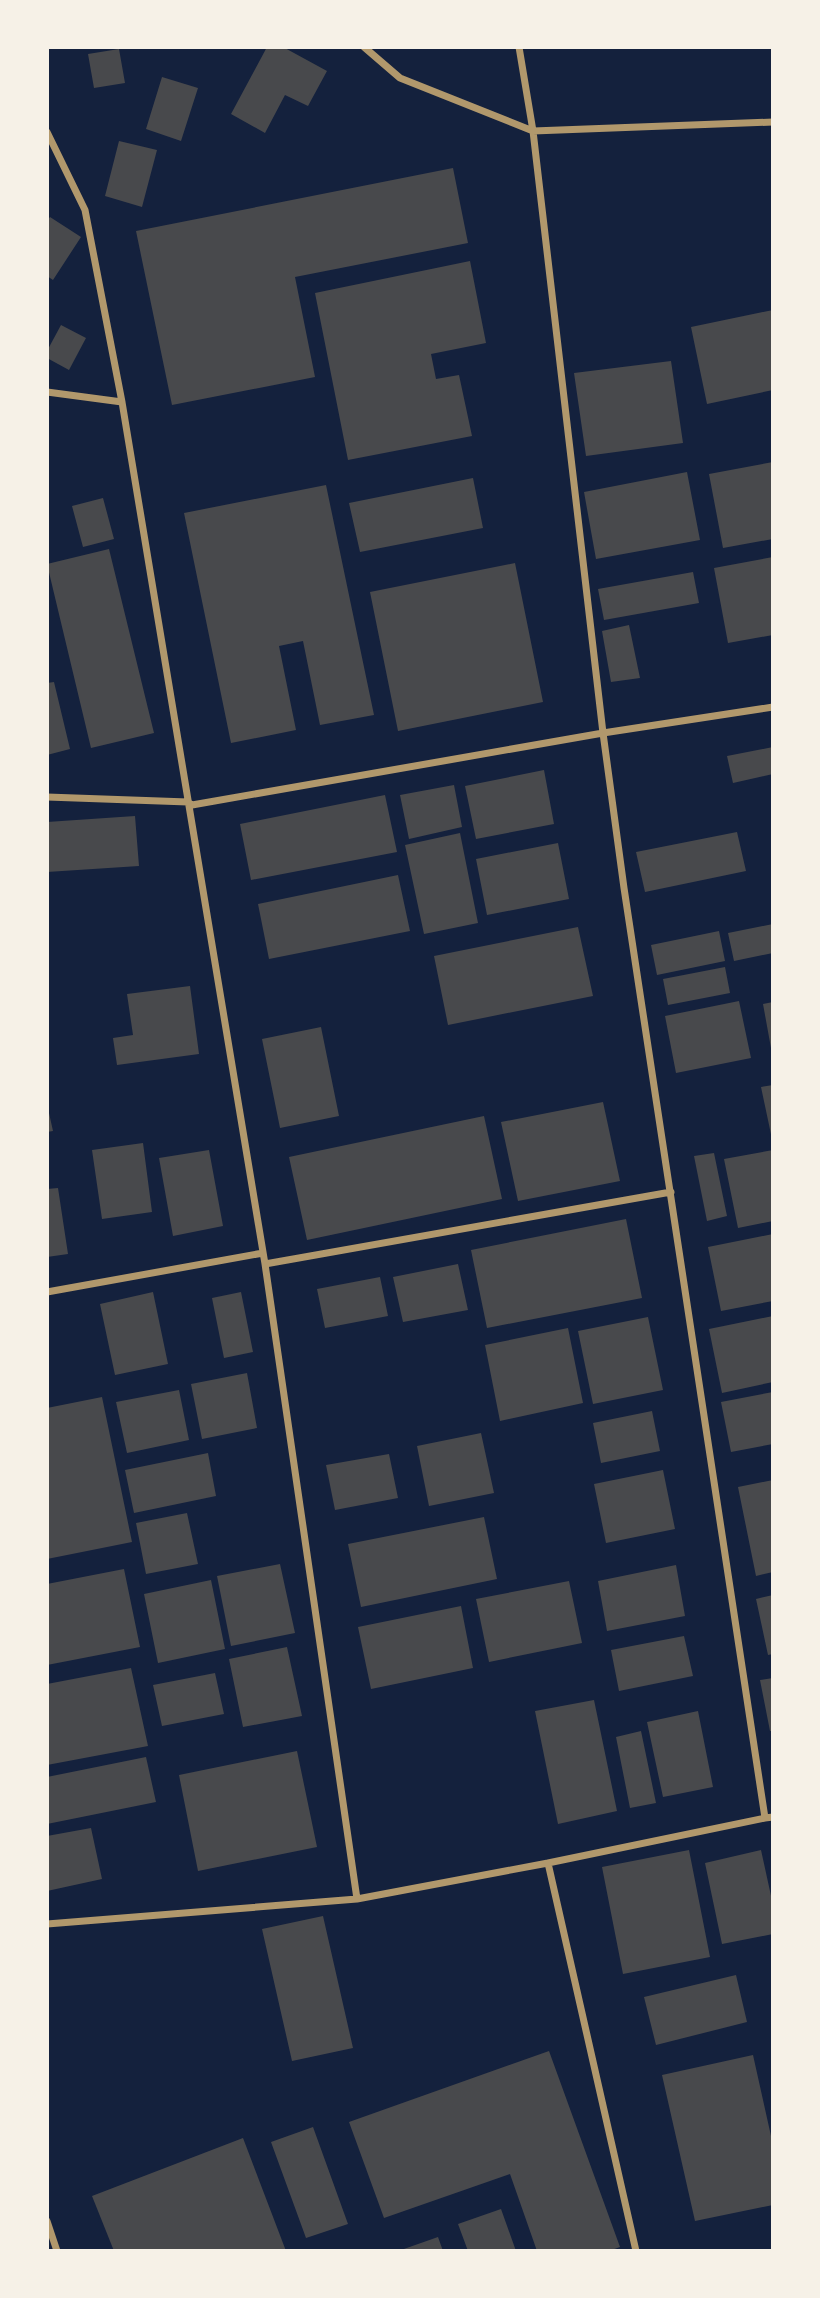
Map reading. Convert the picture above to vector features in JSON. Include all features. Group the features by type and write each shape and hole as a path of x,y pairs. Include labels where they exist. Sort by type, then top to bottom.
{"street":[{"path":"364,47 400,78 533,131 773,122"},
{"path":"47,1924 357,1899 769,1817 670,1192 603,733 533,131 519,47"},
{"path":"47,132 85,210 122,402 265,1264 357,1899"},
{"path":"47,392 122,402"},
{"path":"47,797 188,802 192,805 603,733 773,707"},
{"path":"265,1264 670,1192"},
{"path":"47,1292 263,1253"},
{"path":"548,1863 636,2251"},
{"path":"47,2221 57,2251"}],"building":[{"path":"267,47 283,47 327,71 308,106 285,95 265,133 231,114"},
{"path":"119,49 125,83 94,88 88,54"},
{"path":"162,77 198,88 181,141 146,129"},
{"path":"119,141 157,150 142,207 105,196"},
{"path":"453,168 468,243 295,277 315,377 172,405 136,231"},
{"path":"50,217 81,237 53,280 47,276 47,221"},
{"path":"470,261 486,343 431,354 436,379 459,375 472,436 348,460 315,293"},
{"path":"773,310 773,390 707,404 691,327"},
{"path":"61,325 86,338 69,370 47,358 47,351"},
{"path":"671,361 683,443 586,456 574,373"},
{"path":"773,462 773,539 723,548 709,474"},
{"path":"687,472 700,540 596,559 584,492"},
{"path":"473,478 483,528 360,552 349,503"},
{"path":"326,485 374,715 320,725 303,641 279,646 296,730 231,743 184,513"},
{"path":"103,498 114,539 83,547 72,506"},
{"path":"109,549 154,733 91,748 47,564"},
{"path":"773,557 773,635 728,643 714,568"},
{"path":"515,563 543,702 398,731 370,592"},
{"path":"693,572 699,603 604,620 598,589"},
{"path":"629,625 640,678 611,682 602,631"},
{"path":"54,682 70,749 47,755 47,683"},
{"path":"773,747 773,774 733,783 727,756"},
{"path":"544,770 554,824 476,839 465,786"},
{"path":"454,785 462,827 409,839 400,795"},
{"path":"385,795 397,852 251,880 240,824"},
{"path":"135,816 139,866 47,872 47,822"},
{"path":"737,832 746,871 645,892 636,852"},
{"path":"460,833 478,923 424,934 405,845"},
{"path":"558,843 569,899 487,915 476,859"},
{"path":"398,875 410,931 269,959 258,904"},
{"path":"773,924 773,953 734,961 728,933"},
{"path":"578,927 593,996 448,1025 434,956"},
{"path":"719,931 725,961 657,975 651,945"},
{"path":"725,967 730,993 668,1005 663,979"},
{"path":"190,986 199,1054 117,1065 113,1038 133,1035 127,994"},
{"path":"739,1001 751,1058 676,1073 665,1016"},
{"path":"773,1002 773,1048 771,1048 763,1004"},
{"path":"321,1027 339,1116 280,1128 262,1039"},
{"path":"773,1085 773,1139 772,1139 761,1087"},
{"path":"603,1102 620,1181 518,1201 501,1122"},
{"path":"47,1104 53,1131 47,1132"},
{"path":"484,1116 502,1199 307,1240 289,1157"},
{"path":"143,1143 152,1212 102,1219 92,1150"},
{"path":"209,1150 223,1226 173,1236 159,1158"},
{"path":"773,1150 773,1221 738,1228 724,1159"},
{"path":"714,1153 727,1216 707,1221 694,1156"},
{"path":"58,1188 68,1254 47,1257 47,1189"},
{"path":"626,1219 642,1298 487,1328 471,1250"},
{"path":"773,1234 773,1301 721,1311 708,1247"},
{"path":"458,1264 468,1310 403,1322 393,1277"},
{"path":"380,1277 388,1316 325,1328 317,1289"},
{"path":"153,1292 168,1364 115,1375 100,1304"},
{"path":"241,1292 253,1352 224,1358 212,1298"},
{"path":"773,1316 773,1382 722,1393 709,1329"},
{"path":"648,1317 663,1390 593,1404 578,1331"},
{"path":"568,1328 583,1403 500,1421 485,1345"},
{"path":"247,1373 257,1428 202,1439 191,1384"},
{"path":"179,1390 189,1440 127,1453 116,1402"},
{"path":"773,1392 773,1444 731,1452 721,1402"},
{"path":"102,1397 132,1542 47,1559 47,1408"},
{"path":"652,1411 660,1451 601,1463 593,1423"},
{"path":"481,1433 494,1493 429,1506 417,1446"},
{"path":"208,1453 216,1496 134,1513 125,1470"},
{"path":"389,1454 398,1498 335,1510 326,1465"},
{"path":"663,1470 675,1529 606,1543 594,1484"},
{"path":"773,1480 773,1572 756,1576 738,1487"},
{"path":"187,1513 198,1564 146,1574 136,1523"},
{"path":"484,1517 497,1579 361,1607 348,1544"},
{"path":"280,1564 295,1633 231,1646 217,1576"},
{"path":"676,1565 685,1616 607,1631 598,1581"},
{"path":"124,1569 140,1647 47,1665 47,1584"},
{"path":"211,1580 225,1649 158,1663 144,1594"},
{"path":"569,1581 582,1643 489,1662 476,1599"},
{"path":"773,1595 773,1654 768,1655 756,1599"},
{"path":"461,1606 473,1668 371,1689 358,1627"},
{"path":"684,1636 693,1676 619,1691 611,1650"},
{"path":"287,1647 302,1716 243,1727 229,1659"},
{"path":"131,1668 148,1746 47,1765 47,1684"},
{"path":"215,1673 224,1714 162,1726 153,1685"},
{"path":"773,1678 773,1731 770,1731 760,1680"},
{"path":"594,1700 617,1811 558,1824 535,1711"},
{"path":"698,1711 713,1787 663,1797 647,1722"},
{"path":"641,1731 656,1803 630,1808 616,1737"},
{"path":"297,1751 317,1847 198,1871 179,1775"},
{"path":"146,1757 156,1802 47,1824 47,1777"},
{"path":"91,1828 102,1879 47,1891 47,1836"},
{"path":"689,1850 710,1957 623,1974 602,1867"},
{"path":"761,1850 773,1905 773,1934 722,1944 705,1863"},
{"path":"323,1916 353,2048 292,2061 262,1929"},
{"path":"736,1975 747,2022 656,2045 644,1997"},
{"path":"549,2051 620,2247 609,2251 537,2251 510,2174 384,2218 349,2122"},
{"path":"753,2055 773,2145 773,2205 695,2221 662,2075"},
{"path":"313,2127 348,2224 306,2238 271,2142"},
{"path":"243,2138 286,2251 114,2251 92,2196"},
{"path":"501,2209 516,2251 468,2251 458,2224"},
{"path":"438,2237 443,2251 401,2251 401,2250"}]}
